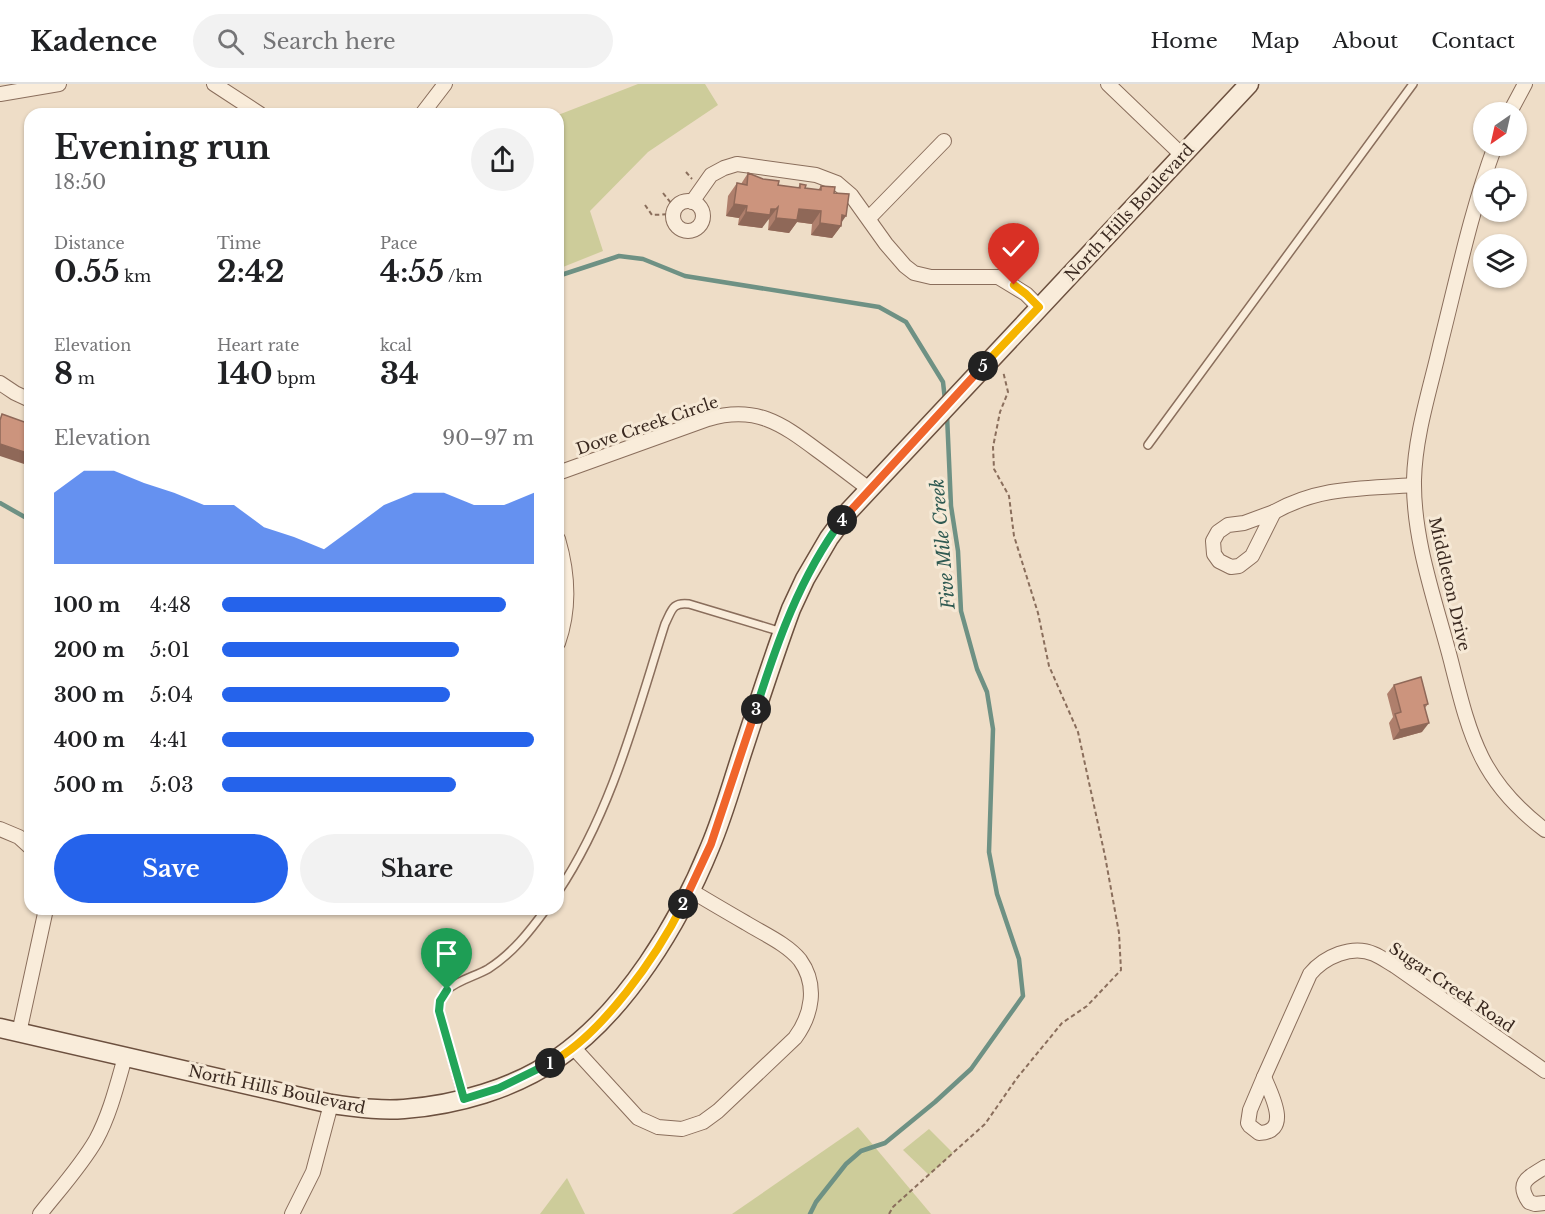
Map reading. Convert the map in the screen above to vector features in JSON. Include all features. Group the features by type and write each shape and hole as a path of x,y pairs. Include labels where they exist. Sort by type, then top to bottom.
{"street":[{"path":"0,94 59,84"},
{"path":"214,84 251,108"},
{"path":"427,108 445,84"},
{"path":"1108,84 1182,155"},
{"name":"North Hills Boulevard","path":"0,1028 331,1104 367,1109 402,1109 464,1099 519,1080 556,1060 592,1030 635,980 676,918 705,860 722,816 782,632 805,579 829,538 869,489 928,425 1249,84"},
{"path":"1515,102 1525,84"},
{"path":"869,218 944,141"},
{"name":"Middleton Drive","path":"1492,156 1470,223 1425,407 1416,459 1415,507 1423,555 1474,744 1489,773 1503,792 1518,808 1545,830"},
{"path":"692,202 711,175 737,164 816,175 837,183 852,195 897,258 914,273 931,277 998,277 1026,294 1039,307"},
{"path":"682,202 692,202 700,207 703,217 700,226 691,231 681,230 674,223 674,211 682,202"},
{"path":"0,383 24,397"},
{"name":"Dove Creek Circle","path":"564,471 708,419 725,414 744,413 788,428 869,489"},
{"path":"1274,512 1252,556 1246,562 1231,567 1219,561 1214,554 1213,541 1224,527 1244,523 1309,496 1328,491 1414,484"},
{"path":"564,568 566,606 564,615"},
{"path":"0,829 24,842"},
{"path":"573,1047 638,1118 658,1127 682,1129 703,1122 718,1111 795,1038 804,1026 812,996 809,978 800,961 775,940 690,890"},
{"path":"19,1033 45,915"},
{"name":"Sugar Creek Road","path":"1264,1077 1310,974 1318,964 1336,954 1361,950 1373,953 1395,966 1545,1071"},
{"path":"40,1214 96,1139 110,1107 125,1057"},
{"path":"292,1214 314,1172 331,1104"},
{"path":"1545,1167 1528,1177 1524,1181 1523,1188 1529,1202 1545,1203"}],"lane":[{"path":"1148,445 1413,84"},
{"path":"564,883 596,827 611,789 665,624 675,605 689,603 782,632"},
{"path":"464,1099 439,1011 441,997 451,987 483,972 511,951 528,934 542,915"}],"path":[{"path":"645,205 652,215 674,211 663,193"},
{"path":"889,1214 985,1124 1017,1078 1062,1023 1087,1006 1120,970 1119,933 1078,732 1049,666 1038,613 1014,536 1009,496 993,469 993,447 1000,412 1008,392 1005,374 992,357"}],"shaded area":[{"path":"638,84 705,84 718,105 648,152 590,211 603,251 564,267 564,113"},
{"path":"858,1127 931,1214 732,1214"},
{"path":"929,1129 953,1153 929,1175 903,1150"},
{"path":"567,1178 585,1214 540,1214"}],"building":[{"path":"748,173 763,179 779,181 778,185 800,188 800,184 806,185 805,188 821,190 821,186 835,187 834,193 849,194 846,216 842,215 841,226 820,223 821,211 799,209 797,220 776,218 778,207 771,209 770,215 746,212 747,206 734,204 737,183 747,185"},
{"path":"2,414 24,422 24,452 0,444"},
{"path":"1421,677 1428,704 1424,705 1429,723 1400,730 1395,714 1401,712 1394,685"}],"waterway":[{"name":"Five Mile Creek","path":"564,274 619,256 643,259 685,276 879,307 906,322 943,382 945,400"},
{"name":"Five Mile Creek","path":"810,1214 816,1202 846,1164 861,1151 885,1143 971,1069 1023,996 1019,959 997,894 989,852 993,729 987,692 977,669 961,611 958,551 951,506 947,415"},
{"name":"Five Mile Creek","path":"0,503 24,517"}],"route":[{"path":"447,990 441,997 439,1011 464,1099 519,1080 556,1060 592,1030 635,980 676,918 705,860 722,816 790,609 805,579 829,538 849,511 1039,307 1014,285"}]}
